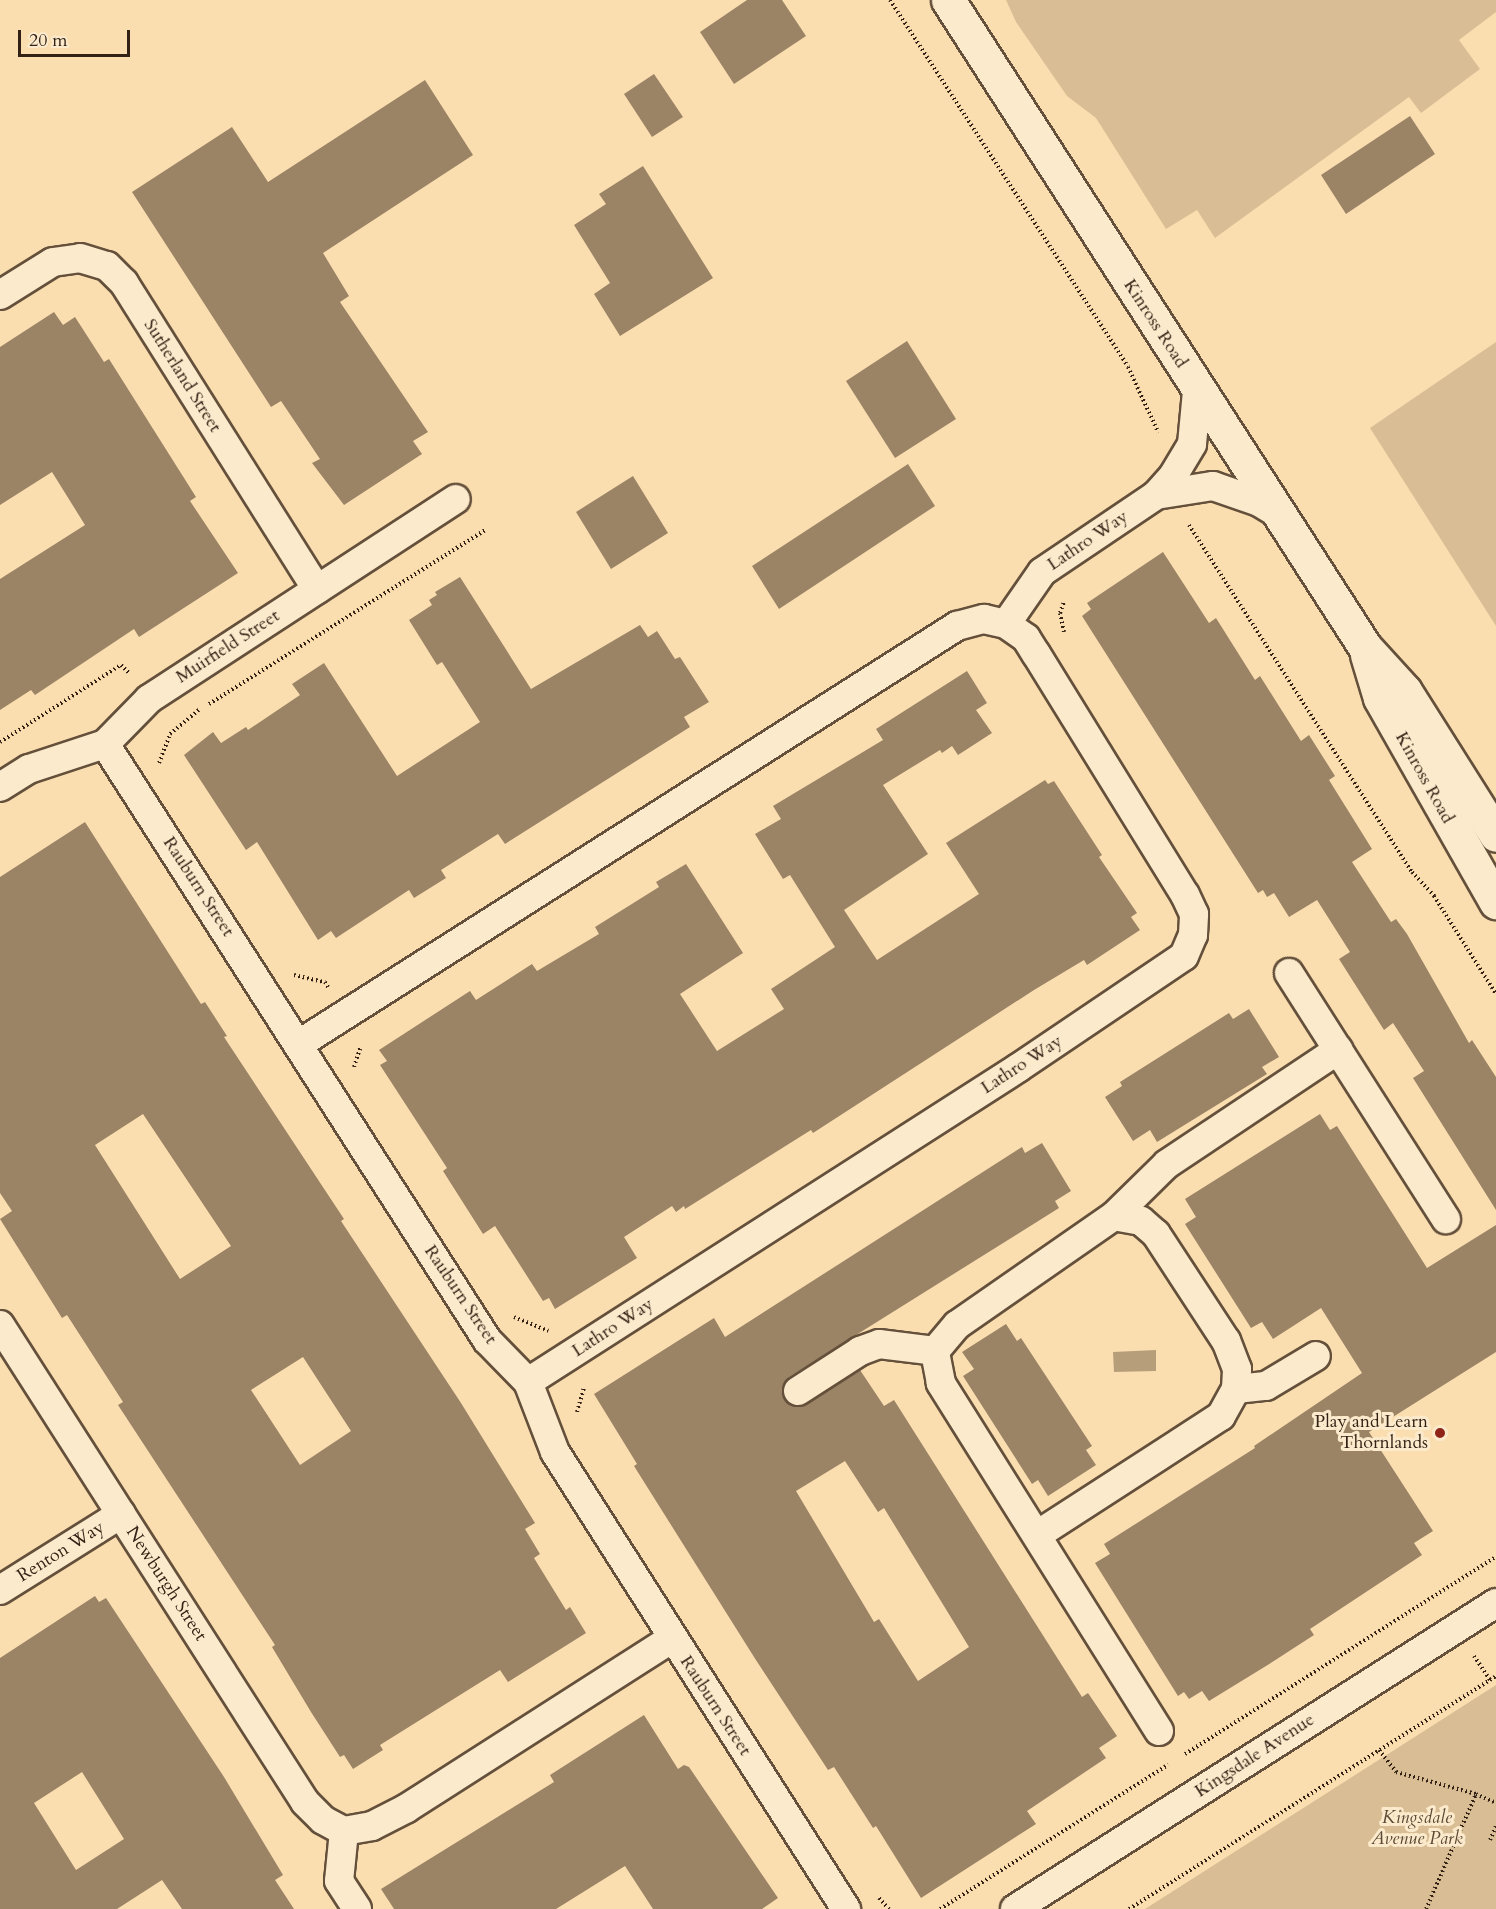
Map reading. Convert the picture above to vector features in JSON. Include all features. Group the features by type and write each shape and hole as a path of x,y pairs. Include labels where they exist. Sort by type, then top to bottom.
{"street":[{"name":"Kinross Road","path":"948,0 1197,391 1282,516 1365,647 1405,691 1496,835"},
{"name":"Sutherland Street","path":"0,295 53,262 80,258 107,266 124,283 317,589"},
{"name":"Lathro Way","path":"528,1382 1018,1068 1184,956 1193,935 1194,914 1185,895 1026,638 1006,624 1042,572 1156,495 1192,444 1197,391"},
{"name":"Lathro Way","path":"1156,495 1213,486 1259,502 1282,516"},
{"name":"Muirfield Street","path":"0,787 29,769 105,744 149,699 456,499"},
{"path":"300,1044 957,626 984,619 1006,624"},
{"name":"Kinross Road","path":"1365,647 1380,698 1496,902"},
{"name":"Rauburn Street","path":"105,744 300,1044 486,1340 528,1382 555,1452 671,1639 846,1909"},
{"path":"1289,974 1446,1219"},
{"path":"1159,1731 941,1383 935,1351 957,1324 1114,1216 1167,1164 1338,1050"},
{"path":"1037,1535 1221,1416 1236,1389 1237,1369 1226,1341 1156,1234 1141,1221 1114,1216"},
{"name":"Newburgh Street","path":"0,1325 305,1802 322,1820 344,1832"},
{"path":"798,1391 860,1351 879,1344 935,1351"},
{"path":"1236,1389 1266,1386 1316,1356"},
{"name":"Renton Way","path":"0,1590 121,1514"},
{"name":"Kingsdale Avenue","path":"1015,1909 1496,1603"},
{"path":"357,1909 339,1881 344,1832 372,1826 407,1808 671,1639"}],"path":[{"path":"890,0 1128,367 1151,413 1161,442"},
{"path":"160,770 163,744 191,716 484,530"},
{"path":"0,742 120,665 132,677"},
{"path":"290,974 325,982 333,994"},
{"path":"940,1909 1496,1557"},
{"path":"1469,1648 1490,1680"},
{"path":"1130,1909 1496,1676"},
{"path":"1379,1750 1396,1772 1476,1794 1496,1803"},
{"path":"1426,1909 1476,1794"},
{"path":"1490,1840 1496,1826"}],"green space":[{"path":"1006,0 1496,0 1496,12 1459,40 1480,69 1421,113 1409,97 1215,238 1197,210 1166,229 1096,118 1067,96 1016,22"},
{"path":"1496,342 1496,626 1370,428"},
{"name":"Kingsdale Avenue Park","path":"1496,1685 1496,1909 1145,1909 1388,1754"}],"shaded area":[{"path":"1156,1350 1156,1371 1114,1372 1113,1352"}],"building":[{"path":"747,0 782,0 806,36 734,84 700,32"},
{"path":"654,74 683,117 652,137 624,94"},
{"path":"425,80 473,155 323,253 349,296 340,302 428,432 413,441 422,454 344,505 312,463 320,459 281,401 271,407 132,192 232,127 268,182"},
{"path":"1410,116 1435,154 1346,214 1321,175"},
{"path":"643,166 713,278 620,336 594,294 610,283 574,225 606,204 599,194"},
{"path":"54,312 63,325 75,317 104,362 109,359 196,497 190,501 238,573 139,637 134,629 35,695 31,690 0,710 0,579 85,525 52,472 0,505 0,347"},
{"path":"907,341 956,419 895,458 846,381"},
{"path":"908,464 935,506 779,609 752,566"},
{"path":"633,476 668,533 611,569 576,512"},
{"path":"1163,552 1209,623 1216,618 1255,680 1260,676 1301,741 1309,735 1335,776 1329,780 1372,849 1352,862 1391,922 1396,919 1407,934 1469,1043 1472,1040 1496,1077 1496,1210 1413,1078 1424,1071 1393,1023 1384,1030 1339,959 1350,952 1317,900 1289,917 1274,893 1267,897 1263,890 1258,893 1082,616 1091,609 1087,603"},
{"path":"460,577 531,689 640,625 648,637 657,631 675,659 680,657 709,702 684,717 690,727 505,844 498,834 441,870 446,878 414,898 409,890 336,938 331,931 318,940 257,842 246,850 184,755 213,732 221,743 246,727 248,730 300,695 292,684 324,663 397,776 480,722 442,662 437,665 409,620 432,605 429,600 437,595 435,592"},
{"path":"967,671 987,703 976,710 992,733 958,755 952,746 942,753 940,750 883,785 928,854 844,910 877,960 979,894 946,843 1045,780 1048,784 1054,781 1102,855 1099,857 1137,913 1131,917 1140,930 1087,965 1084,960 1034,990 813,1133 811,1130 685,1209 684,1206 676,1212 672,1206 624,1237 637,1258 555,1309 549,1298 543,1301 495,1226 483,1234 443,1171 447,1168 380,1065 387,1061 379,1050 470,991 476,1000 532,964 537,971 599,934 595,927 659,887 656,882 686,864 743,953 680,994 717,1051 784,1009 771,989 835,947 790,875 783,879 755,834 781,819 773,806 883,740 876,729"},
{"path":"85,822 201,1004 205,1002 227,1036 224,1037 344,1219 341,1221 461,1403 535,1523 525,1529 540,1554 534,1558 566,1610 570,1607 586,1633 508,1682 500,1670 380,1745 383,1750 353,1769 344,1755 340,1757 272,1647 275,1645 118,1405 123,1402 67,1315 62,1318 0,1219 12,1211 0,1193 0,877","holes":["143,1114 231,1246 180,1279 95,1145","303,1357 351,1431 300,1465 251,1390"]},
{"path":"1249,1009 1279,1057 1262,1067 1267,1074 1157,1142 1150,1130 1133,1141 1105,1097 1122,1086 1120,1082 1229,1013 1233,1019"},
{"path":"1320,1114 1330,1130 1337,1126 1427,1268 1496,1225 1496,1352 1369,1432 1433,1531 1414,1543 1422,1555 1310,1629 1314,1635 1266,1666 1209,1701 1202,1691 1189,1699 1184,1692 1178,1696 1095,1563 1110,1554 1104,1544 1255,1448 1254,1446 1362,1373 1321,1308 1273,1339 1262,1322 1251,1328 1185,1224 1196,1217 1185,1199"},
{"path":"1042,1143 1071,1191 1055,1201 1059,1208 789,1377 782,1391 790,1405 799,1407 860,1370 884,1406 894,1400 1082,1697 1088,1693 1117,1736 1099,1748 1106,1758 1027,1811 1036,1824 921,1898 876,1826 873,1828 834,1767 828,1770 754,1657 634,1466 637,1464 594,1394 714,1318 725,1337 1022,1147 1025,1153","holes":["845,1461 878,1512 884,1508 969,1647 918,1681 879,1619 874,1622 796,1491"]},
{"path":"1006,1324 1017,1341 1021,1338 1092,1446 1086,1450 1096,1465 1048,1496 1038,1480 1032,1484 963,1376 974,1369 962,1352"},
{"path":"95,1596 99,1602 106,1598 224,1777 283,1875 275,1880 294,1909 182,1909 162,1880 117,1909 0,1909 0,1658","holes":["82,1772 124,1839 76,1870 34,1803"]},
{"path":"644,1715 678,1769 684,1765 689,1767 778,1898 762,1909 653,1909 625,1866 556,1909 394,1909 381,1889 554,1782 550,1775"}],"place":[{"name":"Play and Learn Thornlands","path":"1440,1433"}]}
